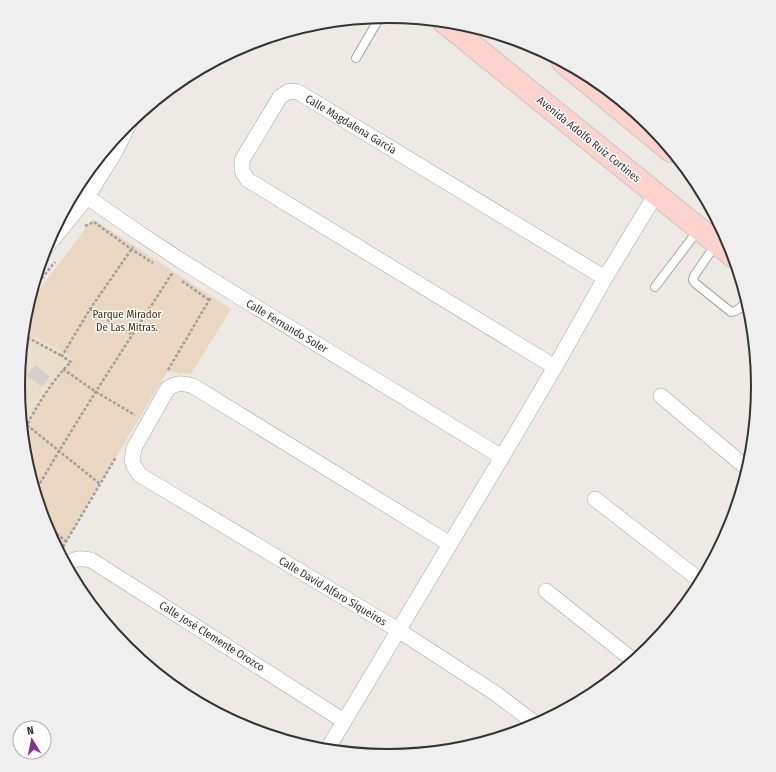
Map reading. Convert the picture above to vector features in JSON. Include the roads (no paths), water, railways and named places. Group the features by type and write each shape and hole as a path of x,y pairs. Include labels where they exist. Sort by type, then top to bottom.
{"main road":[{"name":"Avenida Adolfo Ruíz Cortines","path":"453,29 724,248"},
{"path":"589,83 647,131"}],"street":[{"name":"Calle Magdalena García","path":"555,368 248,180 242,171 242,160 280,97 289,91 298,92 605,278"},
{"path":"72,207 82,192 115,152 121,141"},
{"name":"Calle Fernando Soler","path":"82,192 180,260 502,457"},
{"path":"330,744 555,368 605,278 656,194"},
{"name":"Calle David Alfaro Siqueiros","path":"450,544 193,386 181,383 175,384 168,388 134,448 132,460 140,475 398,630 495,693 530,720"},
{"path":"661,396 742,464"},
{"path":"595,499 696,577"},
{"name":"Calle José Clemente Orozco","path":"72,561 91,560 344,721"},
{"path":"546,591 629,657"}],"lane":[{"path":"356,58 376,23"},
{"path":"655,287 699,229"},
{"path":"717,243 694,276 693,280 731,312 735,312 742,306"}],"park label":[{"name":"Parque Mirador De Las Mitras.","path":"127,320"}]}
